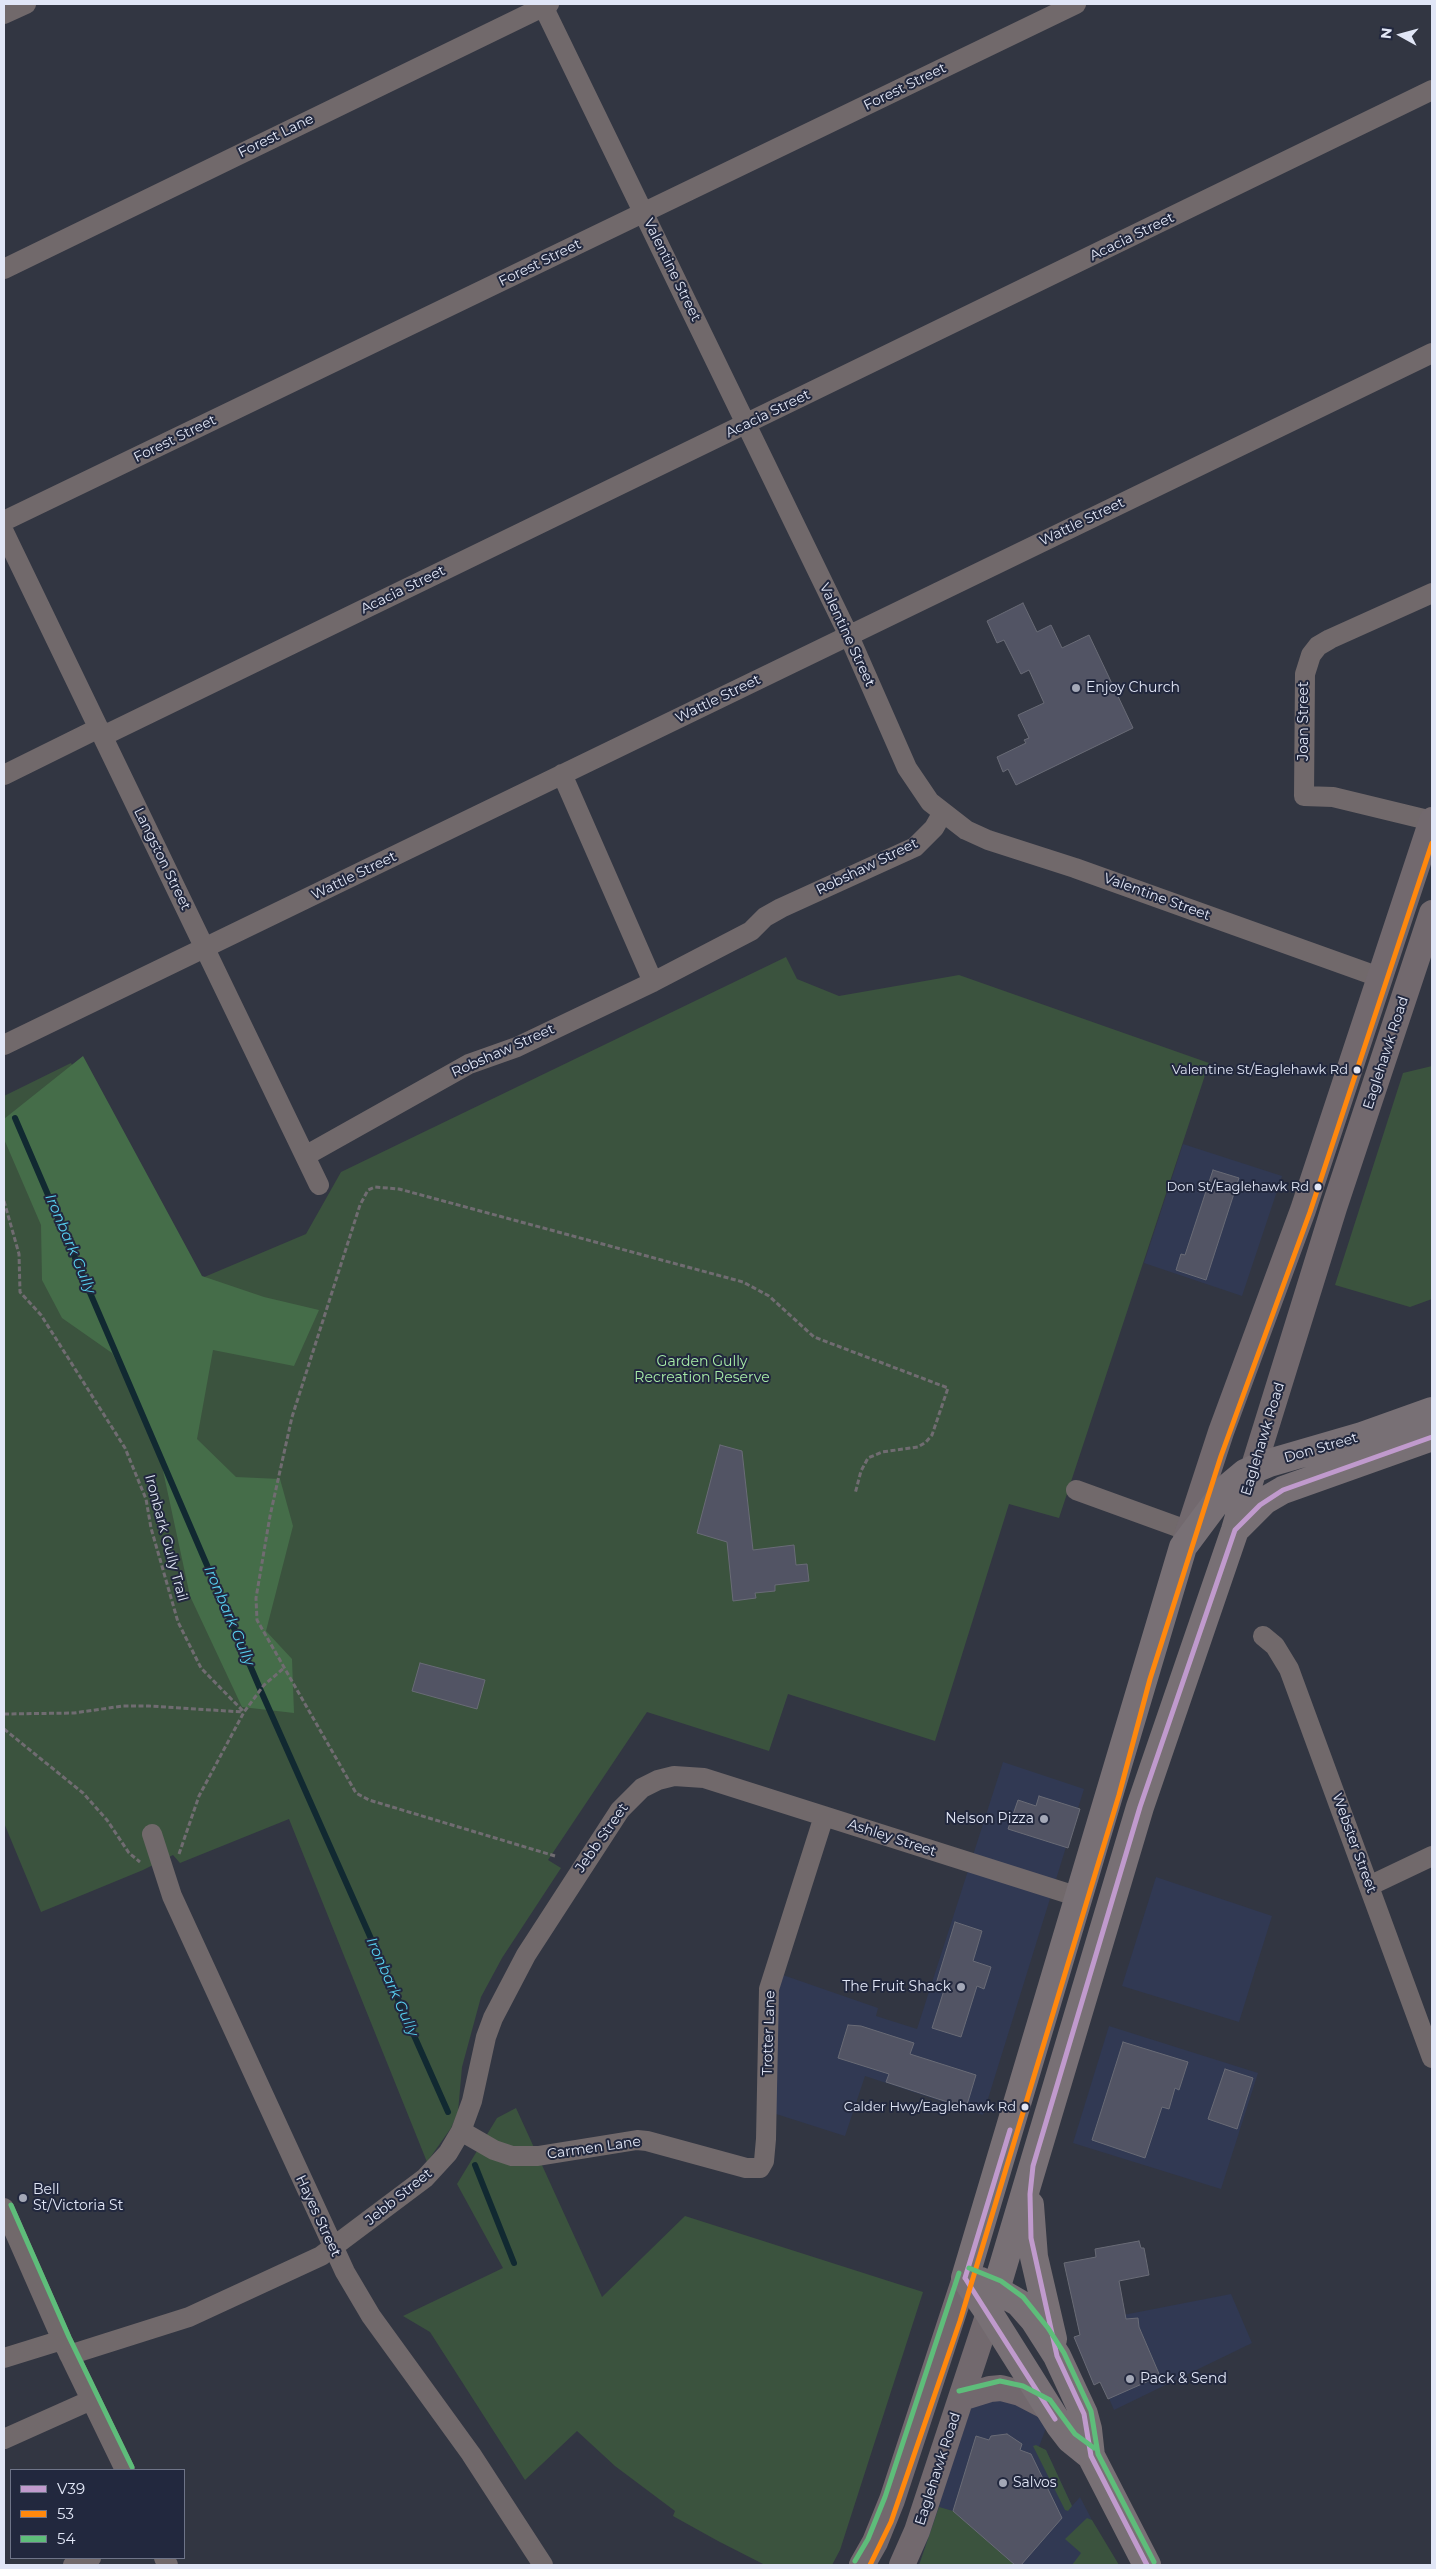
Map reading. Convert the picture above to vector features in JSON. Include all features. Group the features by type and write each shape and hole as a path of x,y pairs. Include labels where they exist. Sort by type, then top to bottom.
{"highway":[{"name":"Don Street","path":"1186,1539 1227,1488 1240,1476 1254,1469 1362,1436 1432,1411"},
{"name":"Don Street","path":"1235,1530 1251,1512 1283,1490 1432,1437"},
{"name":"Eaglehawk Road","path":"993,2300 1140,1807 1254,1469"},
{"path":"1092,2456 1070,2439 1045,2406 993,2300 966,2276 1117,1776 1143,1677 1186,1539"},
{"name":"Ashley Street","path":"1080,1897 1109,1906"},
{"path":"1033,2166 1030,2194 1031,2238 1057,2356"},
{"path":"993,2300 1019,2303 1034,2320 1057,2356 1084,2414 1092,2456 1147,2565"}],"main road":[{"path":"1186,1539 1237,1387 1303,1210 1432,821"},
{"name":"Eaglehawk Road","path":"1254,1469 1334,1208 1432,913"},
{"name":"Valentine Street","path":"1379,977 1408,987"},
{"path":"1237,1387 1254,1390 1281,1380"},
{"path":"862,2565 875,2542 892,2500 966,2276"},
{"name":"Eaglehawk Road","path":"902,2565 917,2531 993,2300"},
{"path":"961,2398 990,2389 1000,2388 1020,2393 1045,2406"}],"street":[{"path":"4,14 26,4"},
{"name":"Forest Street","path":"4,522 1076,4"},
{"name":"Valentine Street","path":"544,5 849,636 907,768 924,795 942,814 966,830 1000,845 1084,871 1379,977"},
{"name":"Forest Lane","path":"4,269 544,5"},
{"name":"Acacia Street","path":"4,776 101,732 746,424 1432,90"},
{"name":"Wattle Street","path":"4,1045 1432,353"},
{"name":"Langston Street","path":"4,532 319,1185"},
{"name":"Joan Street","path":"1432,593 1330,639 1318,646 1311,655 1305,674 1304,796 1333,797 1432,821"},
{"path":"562,774 653,982"},
{"name":"Robshaw Street","path":"305,1156 469,1064 517,1047 653,982 751,931 766,917 781,908 915,847 934,828 942,814"},
{"path":"1076,1490 1186,1539"},
{"name":"Webster Street","path":"1263,1636 1283,1656 1289,1669 1432,2058"},
{"name":"Ashley Street","path":"674,1776 704,1778 1080,1897"},
{"name":"Jebb Street","path":"4,2358 66,2347 189,2316 333,2248 425,2178 448,2153 461,2131 472,2102 490,2024 526,1955 577,1873 630,1798 658,1780 674,1776"},
{"name":"Trotter Lane","path":"760,2168 764,2161 766,2139 769,1989 824,1816"},
{"name":"Hayes Street","path":"152,1834 164,1874 333,2248 371,2316 471,2454 543,2565"},
{"path":"1369,1886 1432,1856"},
{"name":"Carmen Lane","path":"461,2131 486,2147 512,2156 538,2156 637,2140 746,2168 760,2168"},
{"path":"4,2208 90,2400 124,2469"},
{"path":"4,2438 90,2400"},
{"path":"73,2565 88,2559"}],"path":[{"path":"555,1856 369,1800 356,1793 260,1627 256,1610 270,1516 292,1417 314,1343 360,1205 368,1190 375,1187 399,1188 744,1282 769,1296 814,1337 948,1388 932,1435 926,1442 918,1447 882,1452 868,1458 861,1471 855,1494"},
{"name":"Ironbark Gully Trail","path":"4,1201 19,1254 20,1292 41,1315 125,1448 146,1499 151,1528 178,1622 201,1668 244,1712"},
{"path":"164,1874 176,1861 196,1802 244,1712 264,1684 284,1668"},
{"path":"4,1714 74,1713 123,1706 244,1712"}],"shaded area":[{"path":"1183,1144 1282,1176 1242,1296 1144,1263"},
{"path":"1003,1762 1084,1789 983,2115 865,2076 845,2136 773,2113 774,2002 780,1974 878,2008 876,2016 917,2029"},
{"path":"1156,1877 1272,1916 1239,2022 1122,1986"},
{"path":"1109,2026 1258,2073 1221,2189 1073,2143"},
{"path":"1231,2294 1252,2343 1114,2410 1077,2324"},
{"path":"990,2398 1027,2403 1047,2425 1039,2447 1046,2450 1072,2506 1080,2497 1108,2551 1119,2565 919,2565 971,2408"}],"green space":[{"name":"Garden Gully Recreation Reserve","path":"786,957 797,979 839,996 959,975 1209,1063 1059,1518 1009,1504 935,1741 788,1694 769,1751 647,1712 548,1860 561,1868 502,1958 481,1997 462,2067 458,2112 451,2128 427,2162 289,1819 180,1863 173,1855 143,1870 41,1912 4,1823 4,1096 71,1063 183,1286 306,1234 341,1172"},
{"path":"83,1056 202,1276 264,1297 319,1310 294,1366 213,1350 197,1439 236,1477 280,1479 293,1526 266,1631 292,1659 294,1713 242,1707 190,1596 157,1443 112,1353 62,1318 42,1280 41,1225 4,1139 4,1119"},
{"path":"1432,1066 1432,1299 1410,1307 1335,1285 1403,1073"},
{"path":"516,2108 602,2297 685,2216 923,2292 840,2550 832,2565 765,2565 718,2541 673,2516 675,2511 615,2466 577,2431 525,2480 430,2332 403,2316 503,2268 457,2184 497,2118"},
{"path":"1036,2445 1046,2450 1072,2506 1068,2511 1065,2510 1033,2446"},
{"path":"939,2507 953,2511 1015,2565 919,2565"},
{"path":"1087,2518 1092,2520 1119,2565 1072,2565 1081,2553 1065,2539"}],"building":[{"name":"Enjoy Church","path":"1023,603 1037,632 1051,625 1062,648 1089,635 1133,728 1016,785 1008,769 1003,772 997,757 1026,743 1024,740 1029,738 1018,715 1044,703 1029,670 1021,674 1004,640 997,643 987,621"},
{"path":"1213,1170 1239,1178 1206,1280 1176,1270 1181,1254 1185,1255"},
{"path":"720,1445 742,1451 753,1550 794,1545 796,1565 807,1564 809,1581 775,1585 775,1591 755,1593 756,1598 733,1601 727,1542 697,1533"},
{"path":"420,1663 485,1680 477,1709 412,1691"},
{"name":"Nelson Pizza","path":"1039,1796 1080,1809 1068,1848 1008,1829 1018,1800 1036,1806"},
{"path":"955,1922 982,1931 973,1961 991,1967 984,1989 977,1986 961,2037 932,2028 945,1987 936,1984"},
{"path":"848,2025 861,2026 914,2043 910,2054 976,2075 966,2108 886,2082 889,2074 838,2058"},
{"path":"1123,2042 1188,2062 1179,2090 1175,2088 1169,2109 1162,2107 1145,2158 1092,2140"},
{"path":"1225,2069 1253,2078 1237,2129 1208,2119"},
{"path":"1139,2241 1141,2248 1144,2248 1149,2275 1119,2281 1126,2319 1138,2318 1139,2327 1160,2376 1108,2399 1100,2382 1094,2385 1074,2337 1080,2335 1064,2263 1096,2257 1095,2249"},
{"name":"Salvos","path":"1007,2434 1022,2444 1020,2450 1031,2454 1062,2518 1021,2565 1015,2565 953,2511 976,2436 989,2440 991,2436"}],"waterway":[{"name":"Ironbark Gully","path":"15,1118 261,1691 448,2112"},
{"name":"Ironbark Gully","path":"475,2165 514,2263"}],"transit line":[{"name":"53","path":"870,2565 891,2522 960,2321 1119,1795 1150,1679 1221,1456 1310,1212 1432,843"},
{"name":"V39","path":"1147,2565 1091,2456 1084,2414 1057,2356 1031,2238 1030,2194 1033,2166 1140,1807 1235,1530 1260,1505 1283,1490 1432,1437"},
{"name":"V39","path":"965,2278 1010,2130"},
{"name":"54","path":"11,2205 69,2337 132,2467"},
{"name":"54","path":"969,2268 1001,2281 1023,2297 1048,2328 1064,2353 1091,2411 1098,2454 1154,2562"},
{"name":"54","path":"855,2561 868,2539 885,2497 959,2273"},
{"name":"V39","path":"965,2278 1055,2419"},
{"name":"54","path":"959,2391 1000,2381 1023,2386 1050,2400 1075,2434 1094,2448"}],"place":[{"name":"Enjoy Church","path":"1076,688"},
{"name":"Valentine St/Eaglehawk Rd","path":"1357,1070"},
{"name":"Don St/Eaglehawk Rd","path":"1318,1187"},
{"name":"Nelson Pizza","path":"1044,1819"},
{"name":"The Fruit Shack","path":"961,1987"},
{"name":"Calder Hwy/Eaglehawk Rd","path":"1025,2107"},
{"name":"Bell St/Victoria St","path":"23,2198"},
{"name":"Pack & Send","path":"1130,2379"},
{"name":"Salvos","path":"1003,2483"}]}
